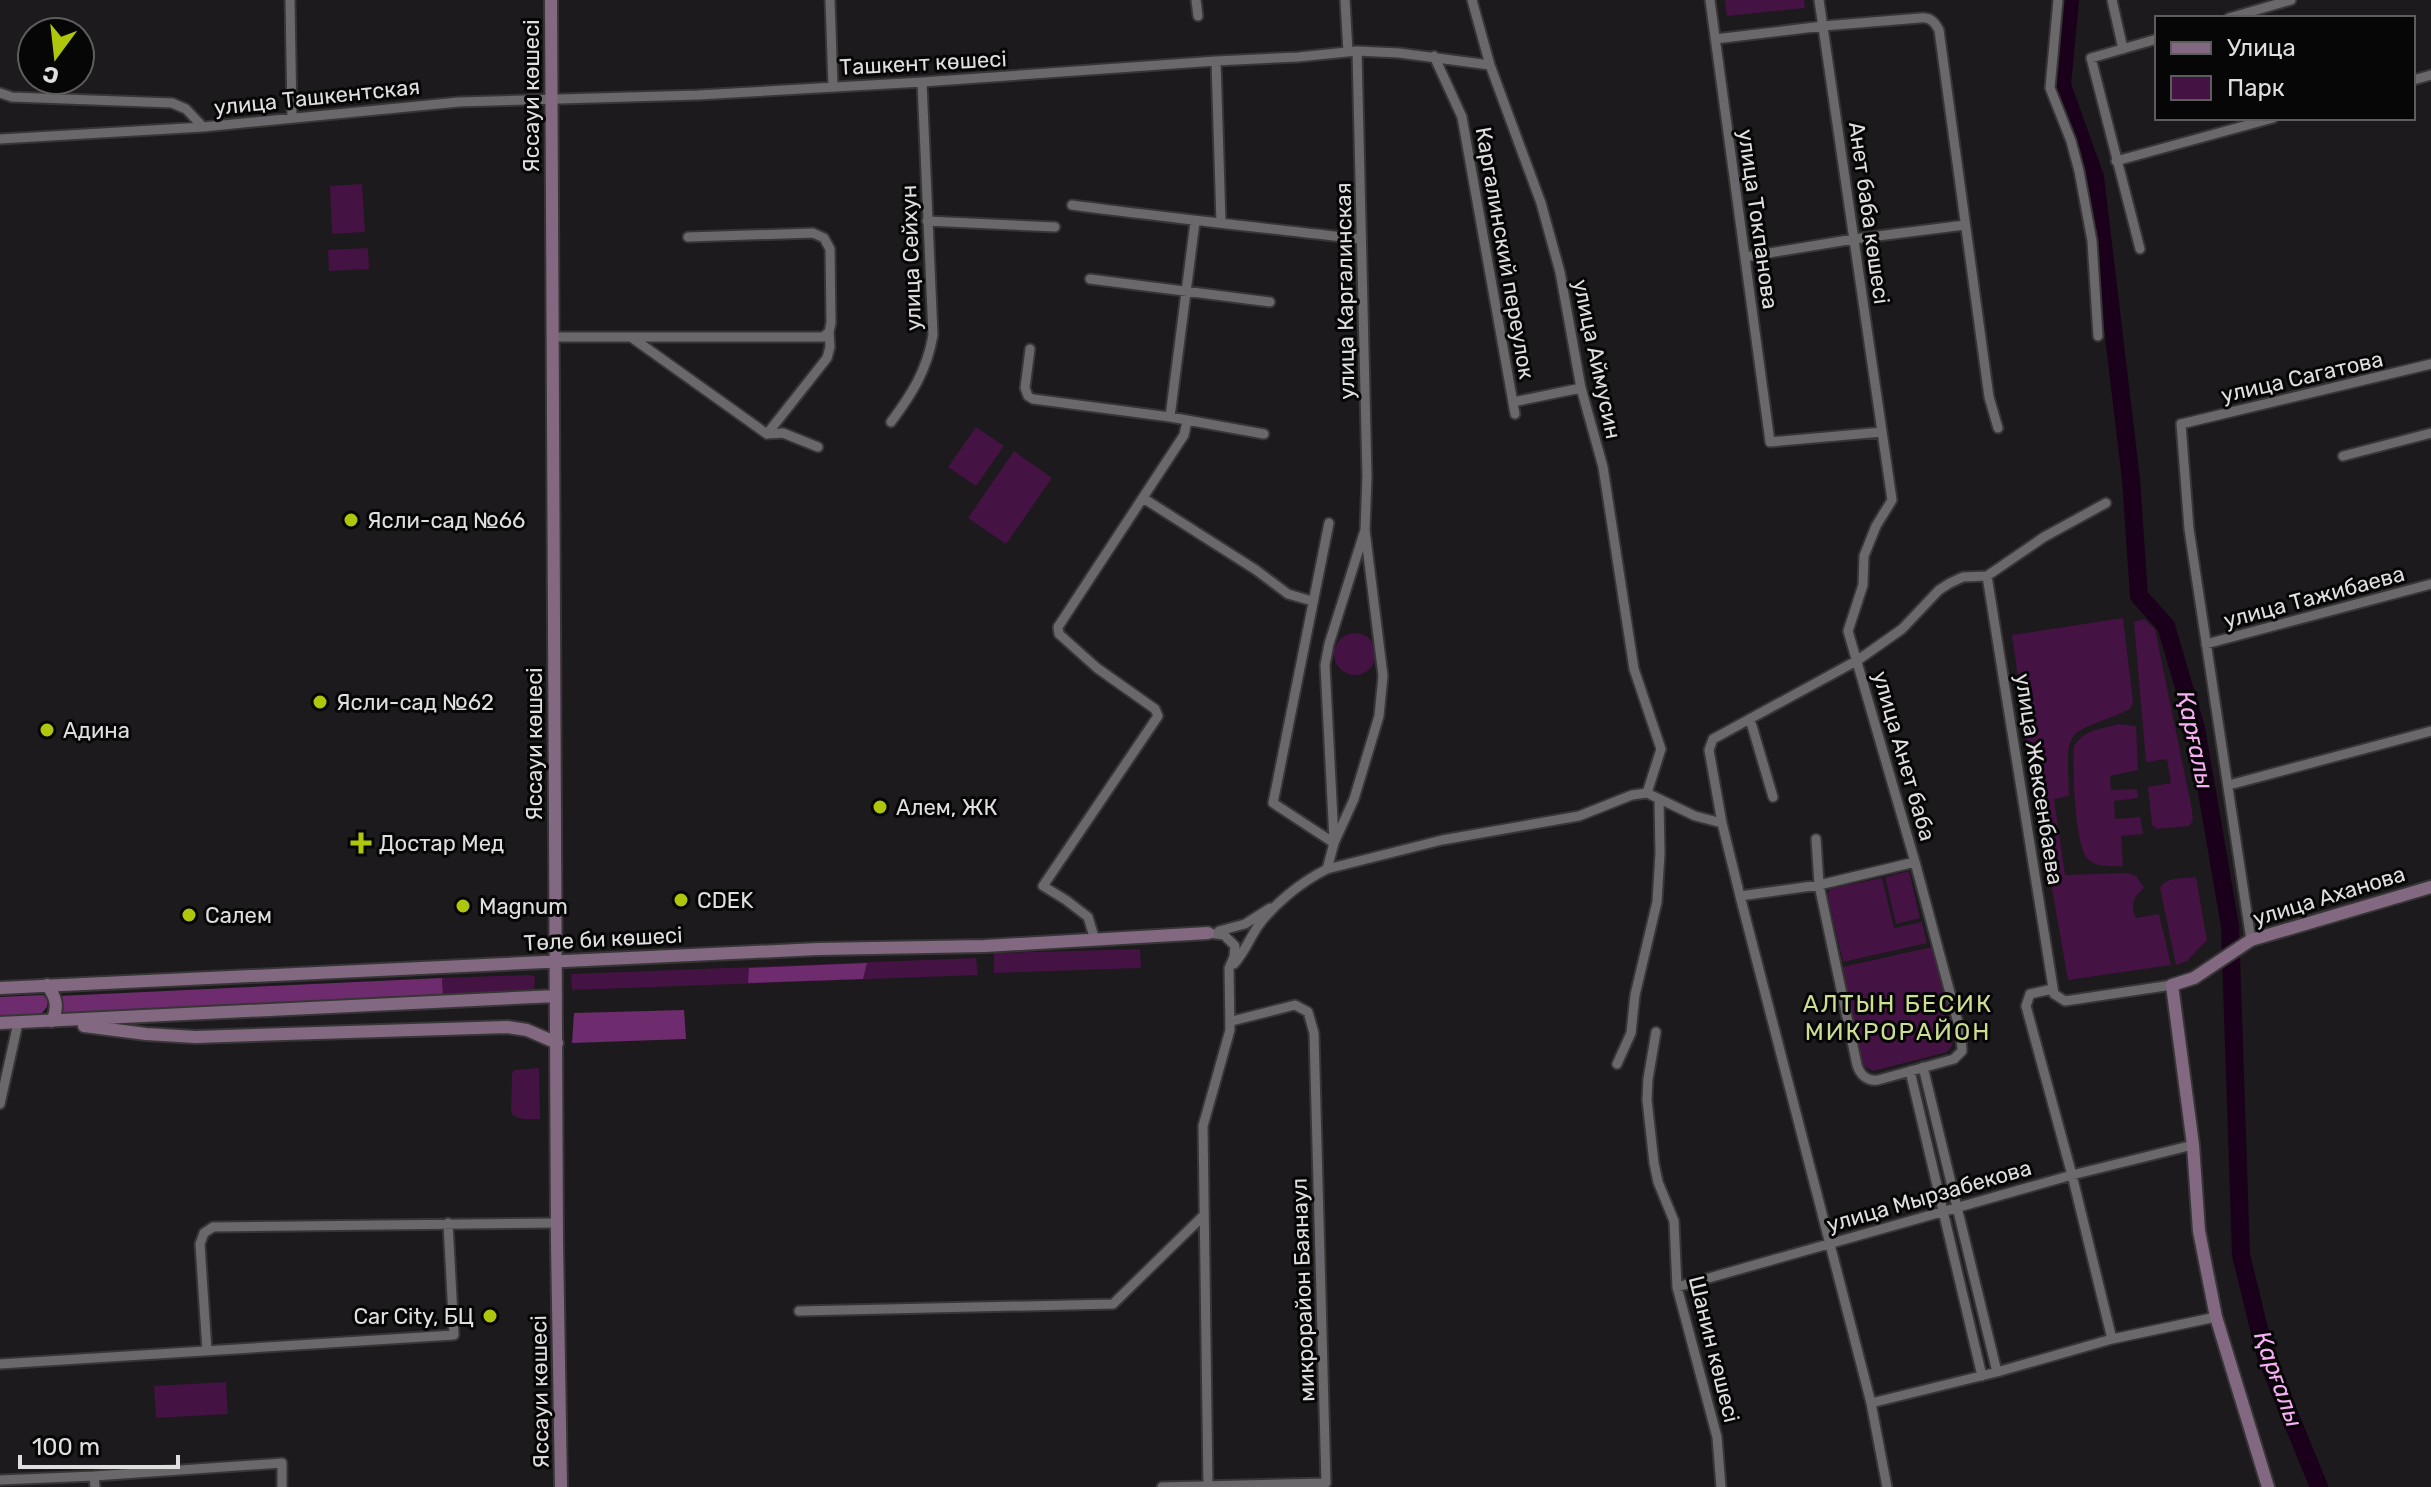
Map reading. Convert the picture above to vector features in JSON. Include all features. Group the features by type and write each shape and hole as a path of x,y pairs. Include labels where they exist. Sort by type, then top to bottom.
{"main road":[{"name":"Яссауи көшесі","path":"551,0 555,961 561,1487"},
{"name":"улица Аханова","path":"2246,944 2431,887"},
{"name":"Төле би көшесі","path":"0,988 1208,933"},
{"path":"2246,944 2194,978 2172,985 2193,1145 2199,1231 2216,1317 2268,1487"},
{"path":"46,1022 55,1014 56,1000 47,985"},
{"path":"0,1023 556,996"},
{"path":"46,1022 194,1037 507,1027 527,1030 557,1043"}],"street":[{"path":"290,0 292,117"},
{"path":"830,0 833,86"},
{"path":"1196,0 1198,16"},
{"name":"улица Каргалинская","path":"1345,0 1353,51 1361,239 1367,477 1365,530"},
{"name":"улица Аймусин","path":"1472,0 1490,65 1541,203 1560,272 1581,388 1603,467 1634,669 1661,749 1647,793"},
{"name":"улица Токпанова","path":"1710,0 1770,442 1882,432"},
{"name":"Анет баба көшесі","path":"1819,0 1892,500 1876,526 1864,556 1863,585 1848,631 1858,660"},
{"path":"2058,0 2050,88 2079,171 2092,241 2098,336"},
{"path":"2112,0 2123,49"},
{"path":"2236,16 2291,0"},
{"path":"1715,39 1926,17 1934,21 1939,30 1989,397 1998,428"},
{"path":"2140,249 2091,58 2155,40"},
{"path":"1353,51 1434,56 1490,65"},
{"name":"Ташкент көшесі","path":"551,100 922,82 1353,51"},
{"name":"Каргалинский переулок","path":"1434,56 1462,117 1515,414"},
{"path":"1216,61 1221,223"},
{"name":"улица Сейхун","path":"891,422 920,381 931,350 933,318 922,82"},
{"name":"улица Ташкентская","path":"0,93 12,97 172,103 186,109 203,127 459,102 551,100"},
{"path":"2116,161 2266,120"},
{"path":"0,139 203,127"},
{"path":"1072,205 1195,222 1361,239"},
{"path":"927,221 1055,227"},
{"path":"1170,417 1195,222"},
{"path":"1745,257 1965,225"},
{"path":"688,237 813,233 824,238 830,249 831,323 827,358 767,434"},
{"path":"1090,279 1270,302"},
{"path":"553,337 823,337 829,332"},
{"path":"631,337 767,434 783,433 818,447"},
{"path":"1030,349 1025,388 1033,399 1170,417 1264,434"},
{"name":"улица Сагатова","path":"2206,644 2189,529 2181,424 2431,364"},
{"path":"1513,402 1581,388"},
{"path":"1095,940 1088,917 1043,886 1158,716 1155,709 1097,668 1059,634 1058,627 1184,435 1187,421"},
{"path":"2343,456 2431,433"},
{"path":"1143,498 1288,594 1312,601"},
{"path":"1887,1487 1871,1403 1745,895 1722,823 1710,744 1713,739 1858,660 1902,629 1939,590 1963,577 1987,576 2044,537 2106,503"},
{"path":"1329,523 1273,803 1334,843"},
{"path":"1334,843 1325,665 1365,530"},
{"path":"1327,869 1334,843 1354,799 1379,716 1383,676 1365,530"},
{"name":"улица Жексенбаева","path":"1987,576 2052,989"},
{"name":"улица Тажибаева","path":"2206,644 2431,584"},
{"path":"2206,644 2229,785 2246,944"},
{"name":"улица Анет баба","path":"1819,885 1858,1069 1874,1081 1958,1057 1963,1047 1858,660"},
{"path":"1750,719 1773,797"},
{"path":"2229,785 2431,731"},
{"path":"1208,933 1245,924 1327,869 1442,840 1579,816 1632,795 1647,793 1695,816 1722,823"},
{"path":"1617,1064 1631,1033 1635,995 1657,902 1659,800"},
{"path":"1816,839 1819,885"},
{"path":"1745,895 1819,885 1911,863"},
{"path":"1229,968 1237,961 1259,925 1283,900"},
{"path":"1208,933 1224,935 1235,946 1229,968 1232,1021 1203,1126 1208,1486"},
{"path":"2112,1339 2026,1006 2030,994 2052,989 2056,997 2065,1001 2172,985"},
{"name":"микрорайон Баянаул","path":"1162,1487 1326,1483 1314,1033 1308,1012 1295,1005 1232,1021"},
{"path":"0,1104 18,1023"},
{"name":"Шанин көшесі","path":"1656,1032 1647,1100 1654,1163 1658,1182 1674,1221 1677,1287 1717,1437 1721,1487"},
{"path":"1923,1067 1997,1372"},
{"path":"1910,1071 1982,1376"},
{"name":"улица Мырзабекова","path":"1677,1287 2072,1175 2193,1145"},
{"path":"799,1311 1113,1304 1204,1215"},
{"path":"0,1364 454,1335 448,1223"},
{"path":"207,1351 200,1244 204,1233 213,1227 557,1223"},
{"path":"1871,1403 2112,1339 2216,1317"},
{"path":"0,1480 282,1463 282,1487"},
{"path":"94,1476 95,1487"}],"green space":[{"path":"1725,0 1804,0 1805,8 1727,16"},
{"path":"362,184 365,232 332,234 330,186"},
{"path":"368,248 369,269 329,271 328,250"},
{"path":"976,427 1004,446 976,486 948,467"},
{"path":"1014,451 1052,478 1006,544 968,518"},
{"path":"2123,618 2133,702 2130,709 2082,729 2075,735 2068,754 2069,796 2054,799 2065,875 2128,873 2136,876 2144,888 2134,902 2134,913 2136,918 2159,914 2171,965 2068,980 2029,757 2012,635"},
{"path":"2144,619 2155,629 2192,810 2193,820 2189,826 2157,829 2152,825 2148,787 2171,783 2167,759 2146,762 2134,622"},
{"path":"1355,633 1370,639 1376,654 1370,669 1355,675 1340,669 1334,654 1340,639"},
{"path":"2119,724 2136,726 2138,770 2110,776 2111,790 2137,789 2138,798 2114,801 2115,819 2140,817 2143,834 2121,836 2123,866 2104,866 2087,858 2083,851 2074,787 2074,746 2088,733"},
{"path":"1909,871 1920,918 1896,924 1885,877"},
{"path":"2196,877 2207,940 2187,961 2176,965 2160,888 2171,880"},
{"path":"1882,878 1894,928 1922,922 1927,943 1843,962 1828,897 1829,889"},
{"path":"1932,947 1954,1033 1952,1046 1947,1052 1873,1071 1856,1061 1838,968"},
{"path":"1140,949 1141,968 994,973 994,953"},
{"path":"976,958 978,975 572,990 571,974"},
{"path":"535,976 534,992 443,996 442,978"},
{"path":"539,1068 540,1119 513,1116 514,1070"},
{"path":"226,1382 228,1414 156,1418 154,1386"}],"shaded area":[{"path":"867,963 863,979 748,983 749,968"},
{"path":"442,978 443,996 60,1014 63,1004 59,996"},
{"path":"43,995 48,999 47,1007 41,1014 0,1016 0,997"},
{"path":"684,1010 686,1039 572,1043 574,1013"}],"waterway":[{"name":"Қарғалы","path":"2070,0 2062,85 2095,177 2131,479 2139,596 2166,626 2196,728 2230,926 2241,1255 2266,1357 2319,1487"}],"place":[{"name":"Ясли-сад №66","path":"351,520"},
{"name":"Ясли-сад №62","path":"320,702"},
{"name":"Адина","path":"47,730"},
{"name":"Алем, ЖК","path":"880,807"},
{"name":"Достар Мед","path":"361,843"},
{"name":"CDEK","path":"681,900"},
{"name":"Magnum","path":"463,906"},
{"name":"Салем","path":"189,915"},
{"name":"Car City, БЦ","path":"490,1316"}],"district":[{"name":"АЛТЫН БЕСИК МИКРОРАЙОН","path":"1898,1018"}]}
